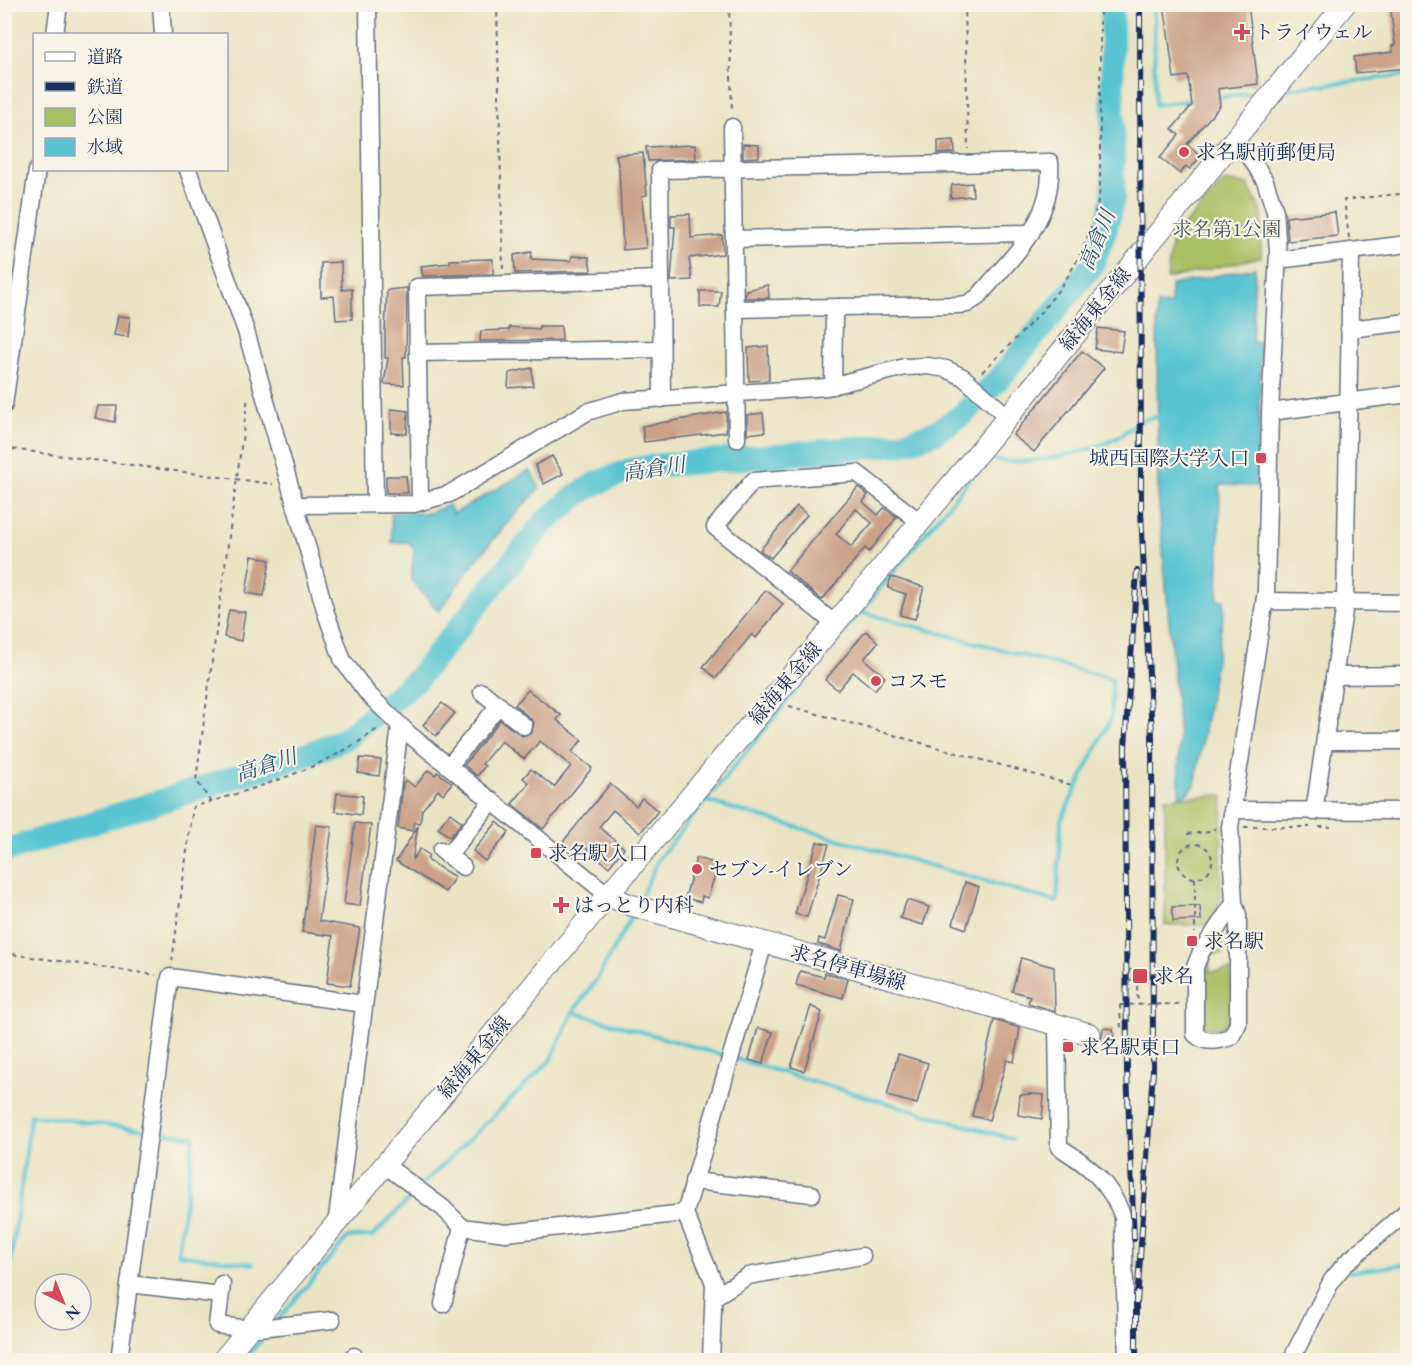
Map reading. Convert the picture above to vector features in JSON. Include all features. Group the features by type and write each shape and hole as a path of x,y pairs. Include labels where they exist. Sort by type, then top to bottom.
{"main road":[{"name":"緑海東金線","path":"223,1360 336,1227 608,895 920,522 1002,412 1345,4"},
{"name":"求名停車場線","path":"608,895 627,904 1090,1034"}],"street":[{"path":"55,33 59,4"},
{"path":"161,4 163,33"},
{"path":"368,4 375,503"},
{"path":"732,127 737,439"},
{"path":"1233,140 1252,160 1265,181 1275,211 1278,260 1270,412 1265,601 1231,819 1234,903 1238,915 1239,940 1238,1024 1231,1037 1218,1041 1201,1040 1195,1034 1195,967 1201,952 1234,903"},
{"path":"662,399 660,170 1050,162 1051,180 1048,196 1037,226 978,297 967,304 735,309"},
{"path":"4,405 36,171"},
{"path":"188,171 246,331 326,613 343,661 368,694 393,720 608,895"},
{"path":"734,239 1031,232"},
{"path":"1278,260 1407,244"},
{"path":"1314,812 1345,604 1351,251"},
{"path":"420,502 417,287 661,279"},
{"path":"833,386 834,316 840,307"},
{"path":"1349,329 1407,322"},
{"path":"418,353 662,349"},
{"path":"297,506 420,502 449,494 587,412 623,401 833,386 905,367 928,366 946,369 972,385 1002,412"},
{"path":"1270,412 1407,394"},
{"path":"835,624 715,527 753,481 857,473 920,522"},
{"path":"1265,601 1345,604 1407,603"},
{"path":"1334,676 1407,675"},
{"path":"482,692 524,726"},
{"path":"449,766 499,705"},
{"path":"336,1227 364,1004 393,720"},
{"path":"1325,741 1407,741"},
{"path":"463,867 445,853 492,801"},
{"path":"1231,819 1314,812 1407,811"},
{"path":"711,1360 714,1283 685,1213 764,943"},
{"path":"119,1360 170,977 364,1004"},
{"path":"1057,1026 1059,1147 1076,1158 1102,1181 1114,1195 1123,1217 1127,1360"},
{"path":"385,1165 442,1208 462,1227 506,1233 685,1213"},
{"path":"693,1181 812,1194"},
{"path":"1291,1360 1332,1280 1346,1263 1407,1210"},
{"path":"443,1305 462,1227"},
{"path":"714,1297 748,1276 862,1256"},
{"path":"130,1284 221,1290 217,1325 250,1329 332,1320"}],"path":[{"path":"497,4 503,284"},
{"path":"729,4 732,127"},
{"path":"966,4 968,164"},
{"path":"972,385 1062,289 1085,246 1095,218 1100,190 1100,4"},
{"path":"1351,251 1344,200 1407,193"},
{"path":"211,802 196,780 197,768 248,396 261,381"},
{"path":"4,448 291,486"},
{"path":"770,701 1072,785"},
{"path":"4,953 170,977 193,807 316,766 355,746 393,720"},
{"path":"1187,834 1210,832 1231,819 1336,827"},
{"path":"1196,844 1209,851 1212,861 1209,871 1195,878 1185,875 1178,861 1185,847 1196,844"},
{"path":"1195,878 1196,936"},
{"path":"1137,986 1138,1005"},
{"path":"1121,1031 1120,1005 1181,1004"}],"green space":[{"name":"求名第1公園","path":"1225,181 1248,185 1262,214 1261,257 1167,279 1172,238"},
{"path":"1223,795 1219,909 1207,925 1165,925 1165,798"},
{"path":"1221,941 1223,954 1210,954 1210,972 1231,970 1232,1009 1229,1020 1225,1024 1212,1029 1198,1021 1202,963 1217,942"}],"water":[{"path":"1255,268 1252,342 1261,342 1257,486 1220,485 1218,600 1224,600 1224,611 1195,785 1187,794 1179,796 1179,737 1158,494 1157,304 1171,305 1171,285"},
{"path":"530,470 540,488 486,547 439,612 411,580 414,550 409,542 392,543 391,513 428,513 449,505 453,514"}],"building":[{"path":"1164,4 1248,4 1258,84 1218,89 1220,106 1187,144 1201,156 1190,169 1186,166 1180,174 1160,158 1179,135 1172,129 1192,105 1188,76 1174,78"},
{"path":"1390,4 1407,4 1407,68 1356,73 1354,57 1393,52 1392,46 1395,45"},
{"path":"954,140 955,153 938,154 938,141"},
{"path":"743,144 759,145 759,157 743,158"},
{"path":"695,145 696,159 648,161 646,147"},
{"path":"643,153 647,195 642,196 646,248 623,250 619,169 616,155"},
{"path":"972,183 973,196 950,198 952,185"},
{"path":"1335,212 1338,236 1288,241 1286,217"},
{"path":"690,214 691,238 722,235 723,254 689,258 692,280 671,281 675,227 671,227 671,215"},
{"path":"532,252 531,259 571,261 572,256 589,257 591,271 515,273 514,255"},
{"path":"493,259 493,274 423,276 421,266 450,263 450,260"},
{"path":"341,262 342,290 352,289 352,319 336,320 334,296 321,297 321,263"},
{"path":"768,285 769,298 745,298 746,290"},
{"path":"407,288 406,357 403,357 404,385 384,384 388,358 385,358 387,290"},
{"path":"700,291 721,291 719,307 700,307"},
{"path":"118,316 130,317 128,337 114,335"},
{"path":"539,326 561,326 562,340 480,341 481,331 509,330 509,327 539,329"},
{"path":"1098,328 1124,331 1121,352 1095,349"},
{"path":"768,346 769,380 749,381 748,348"},
{"path":"1082,351 1104,368 1034,452 1013,435"},
{"path":"532,368 533,386 508,388 509,373"},
{"path":"98,406 117,406 115,422 95,418"},
{"path":"391,409 408,411 407,434 391,433"},
{"path":"726,412 726,432 644,442 642,426"},
{"path":"763,413 765,432 747,434 747,415"},
{"path":"552,456 563,474 544,484 535,465"},
{"path":"386,476 406,476 408,493 386,493"},
{"path":"858,487 868,495 863,502 878,515 884,508 897,517 869,552 865,548 822,600 787,571","holes":["856,509 872,523 851,547 836,534"]},
{"path":"797,506 807,515 771,558 760,550"},
{"path":"252,556 270,560 264,596 246,593"},
{"path":"891,577 924,587 915,619 900,615 906,594 888,588"},
{"path":"766,590 783,604 756,638 752,634 716,678 703,667"},
{"path":"229,610 245,612 241,641 224,637"},
{"path":"866,631 878,642 864,659 885,677 875,690 853,672 838,690 825,680"},
{"path":"528,690 561,715 557,720 582,740 572,752 592,768 543,829 512,804 529,783 523,778 531,769 554,787 571,766 540,741 524,759 501,741 482,764 485,766 477,776 464,765 500,720 522,736 532,733 534,722 515,705"},
{"path":"442,703 455,713 436,736 423,725"},
{"path":"360,758 381,760 379,776 358,773"},
{"path":"428,770 435,775 437,772 452,783 443,794 438,790 422,810 420,823 415,822 413,831 398,828 403,783 406,780 415,787"},
{"path":"610,784 636,806 642,798 658,811 640,833 613,810 599,827 624,848 609,867 584,846 577,854 562,843"},
{"path":"337,793 363,796 361,815 335,811"},
{"path":"450,813 462,822 450,837 438,828"},
{"path":"497,822 509,832 485,861 473,851"},
{"path":"355,823 371,825 360,906 344,904"},
{"path":"316,825 332,827 319,921 360,928 350,986 327,983 333,936 302,932"},
{"path":"418,826 412,860 420,849 429,855 427,858 430,862 455,877 445,892 396,861"},
{"path":"817,842 829,844 807,917 795,914"},
{"path":"696,858 718,864 708,898 702,896 701,902 685,898"},
{"path":"965,882 979,887 966,929 953,924"},
{"path":"838,895 854,899 841,951 818,944 819,938 825,940"},
{"path":"907,900 929,907 923,925 900,918"},
{"path":"1200,906 1201,920 1173,921 1172,907"},
{"path":"1021,958 1054,967 1055,1011 1028,1003 1030,996 1012,991"},
{"path":"1129,970 1141,970 1141,980 1129,980"},
{"path":"800,971 824,977 825,973 848,979 843,998 796,985"},
{"path":"811,1006 822,1012 804,1071 791,1067"},
{"path":"994,1020 1020,1028 1014,1062 1007,1060 989,1120 972,1116"},
{"path":"758,1028 773,1032 763,1064 749,1060"},
{"path":"1103,1028 1113,1029 1115,1044 1101,1042"},
{"path":"898,1054 928,1063 917,1104 887,1096"},
{"path":"1020,1095 1044,1095 1042,1119 1018,1115"}],"waterway":[{"name":"高倉川","path":"4,851 308,754 346,738 417,679 543,524 577,495 597,483 629,470 654,466 900,444 934,433 962,415 1001,377 1091,267 1106,229 1113,197 1112,4"},
{"path":"1154,4 1155,105 1194,100"},
{"path":"1285,89 1408,75"},
{"path":"1214,98 1263,92"},
{"path":"640,899 659,858 987,458 1016,461 1069,454 1113,440 1145,419 1162,417"},
{"path":"706,801 1057,902 1061,820 1111,718 1112,679 861,612"},
{"path":"634,912 597,979 573,1012 726,1056"},
{"path":"421,1186 551,1060 573,1012"},
{"path":"736,1059 1012,1139"},
{"path":"4,1309 31,1115 145,1130"},
{"path":"153,1131 194,1137 178,1254 253,1264"},
{"path":"278,1320 348,1237 373,1236 414,1194"},
{"path":"1349,1272 1408,1264"},
{"path":"244,1360 267,1333"}],"railway":[{"path":"1137,1302 1153,1070 1152,736 1141,511 1140,4"},
{"path":"1134,1239 1127,1071 1125,747 1137,571"},
{"path":"1136,1293 1136,1360"}],"place":[{"name":"トライウェル","path":"1242,32"},
{"name":"求名駅前郵便局","path":"1184,152"},
{"name":"城西国際大学入口","path":"1261,458"},
{"name":"コスモ","path":"876,681"},
{"name":"求名駅入口","path":"536,853"},
{"name":"セブン-イレブン","path":"697,869"},
{"name":"はっとり内科","path":"561,905"},
{"name":"求名駅","path":"1192,941"},
{"name":"求名","path":"1140,976"},
{"name":"求名駅東口","path":"1068,1047"}]}
